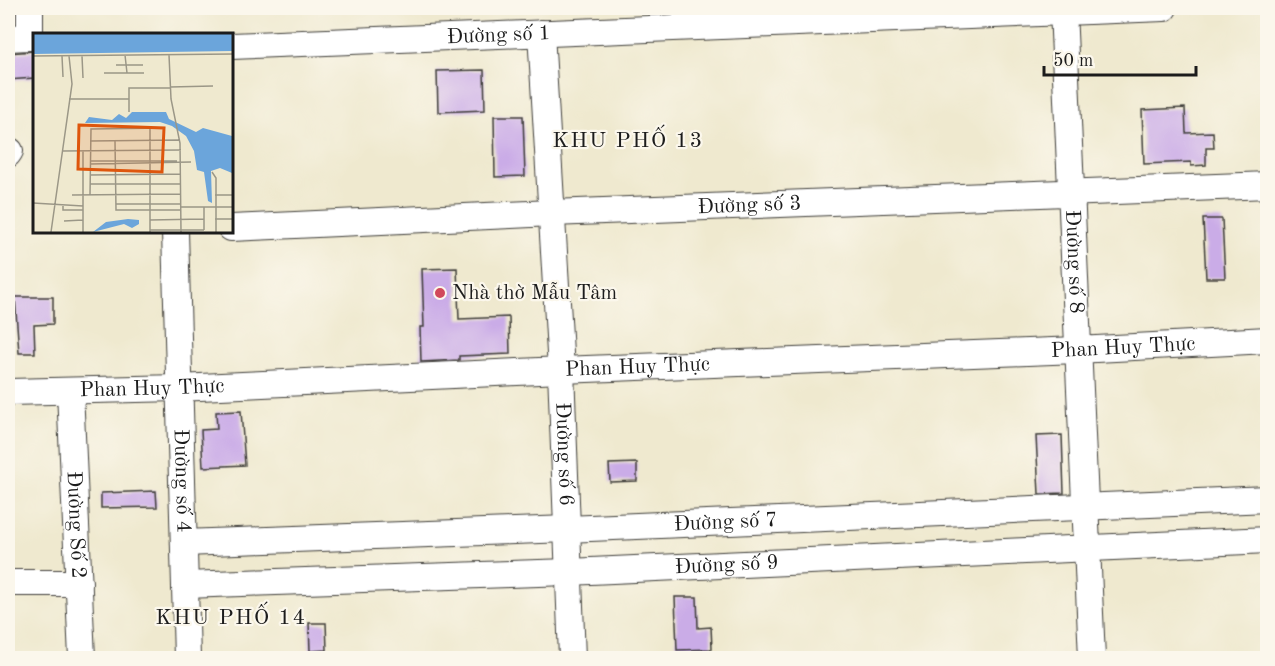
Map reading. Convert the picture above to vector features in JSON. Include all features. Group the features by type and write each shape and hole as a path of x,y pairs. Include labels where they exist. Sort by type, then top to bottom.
{"street":[{"path":"8,38 30,37 30,8"},
{"name":"Đường số 1","path":"232,46 1063,10 1164,8"},
{"name":"Đường số 8","path":"1063,10 1092,658"},
{"name":"Đường số 6","path":"541,33 561,370 573,658"},
{"name":"Đường số 3","path":"232,228 1268,185"},
{"name":"Đường số 4","path":"175,232 187,658"},
{"name":"Phan Huy Thực","path":"8,392 179,388 1268,340"},
{"name":"Đường Số 2","path":"70,391 82,658"},
{"name":"Đường số 7","path":"184,543 567,529 1268,498"},
{"name":"Đường số 9","path":"185,585 569,572 1268,540"},
{"path":"8,584 79,584"}],"building":[{"path":"33,51 33,78 8,80 8,53"},
{"path":"484,70 485,110 438,112 437,71"},
{"path":"1185,108 1186,133 1213,132 1214,148 1206,148 1206,165 1191,166 1191,162 1144,164 1142,110"},
{"path":"494,116 523,116 525,176 495,177"},
{"path":"1203,219 1222,219 1225,278 1206,278"},
{"name":"Nhà thờ Mẫu Tâm","path":"457,268 459,319 509,317 510,354 459,356 459,360 421,362 420,327 424,327 422,269"},
{"path":"15,297 53,297 53,324 34,325 35,353 19,353"},
{"path":"241,411 245,465 203,467 201,430 217,429 216,412"},
{"path":"1062,435 1064,493 1039,494 1036,436"},
{"path":"637,463 637,481 610,482 609,464"},
{"path":"156,491 157,507 101,508 101,493"},
{"path":"675,597 697,597 698,628 711,627 712,649 677,650"},
{"path":"309,623 326,623 327,650 310,651"}],"place":[{"name":"Nhà thờ Mẫu Tâm","path":"440,293"}],"district":[{"name":"KHU PHỐ 13","path":"628,141"},
{"name":"KHU PHỐ 14","path":"231,618"}]}
